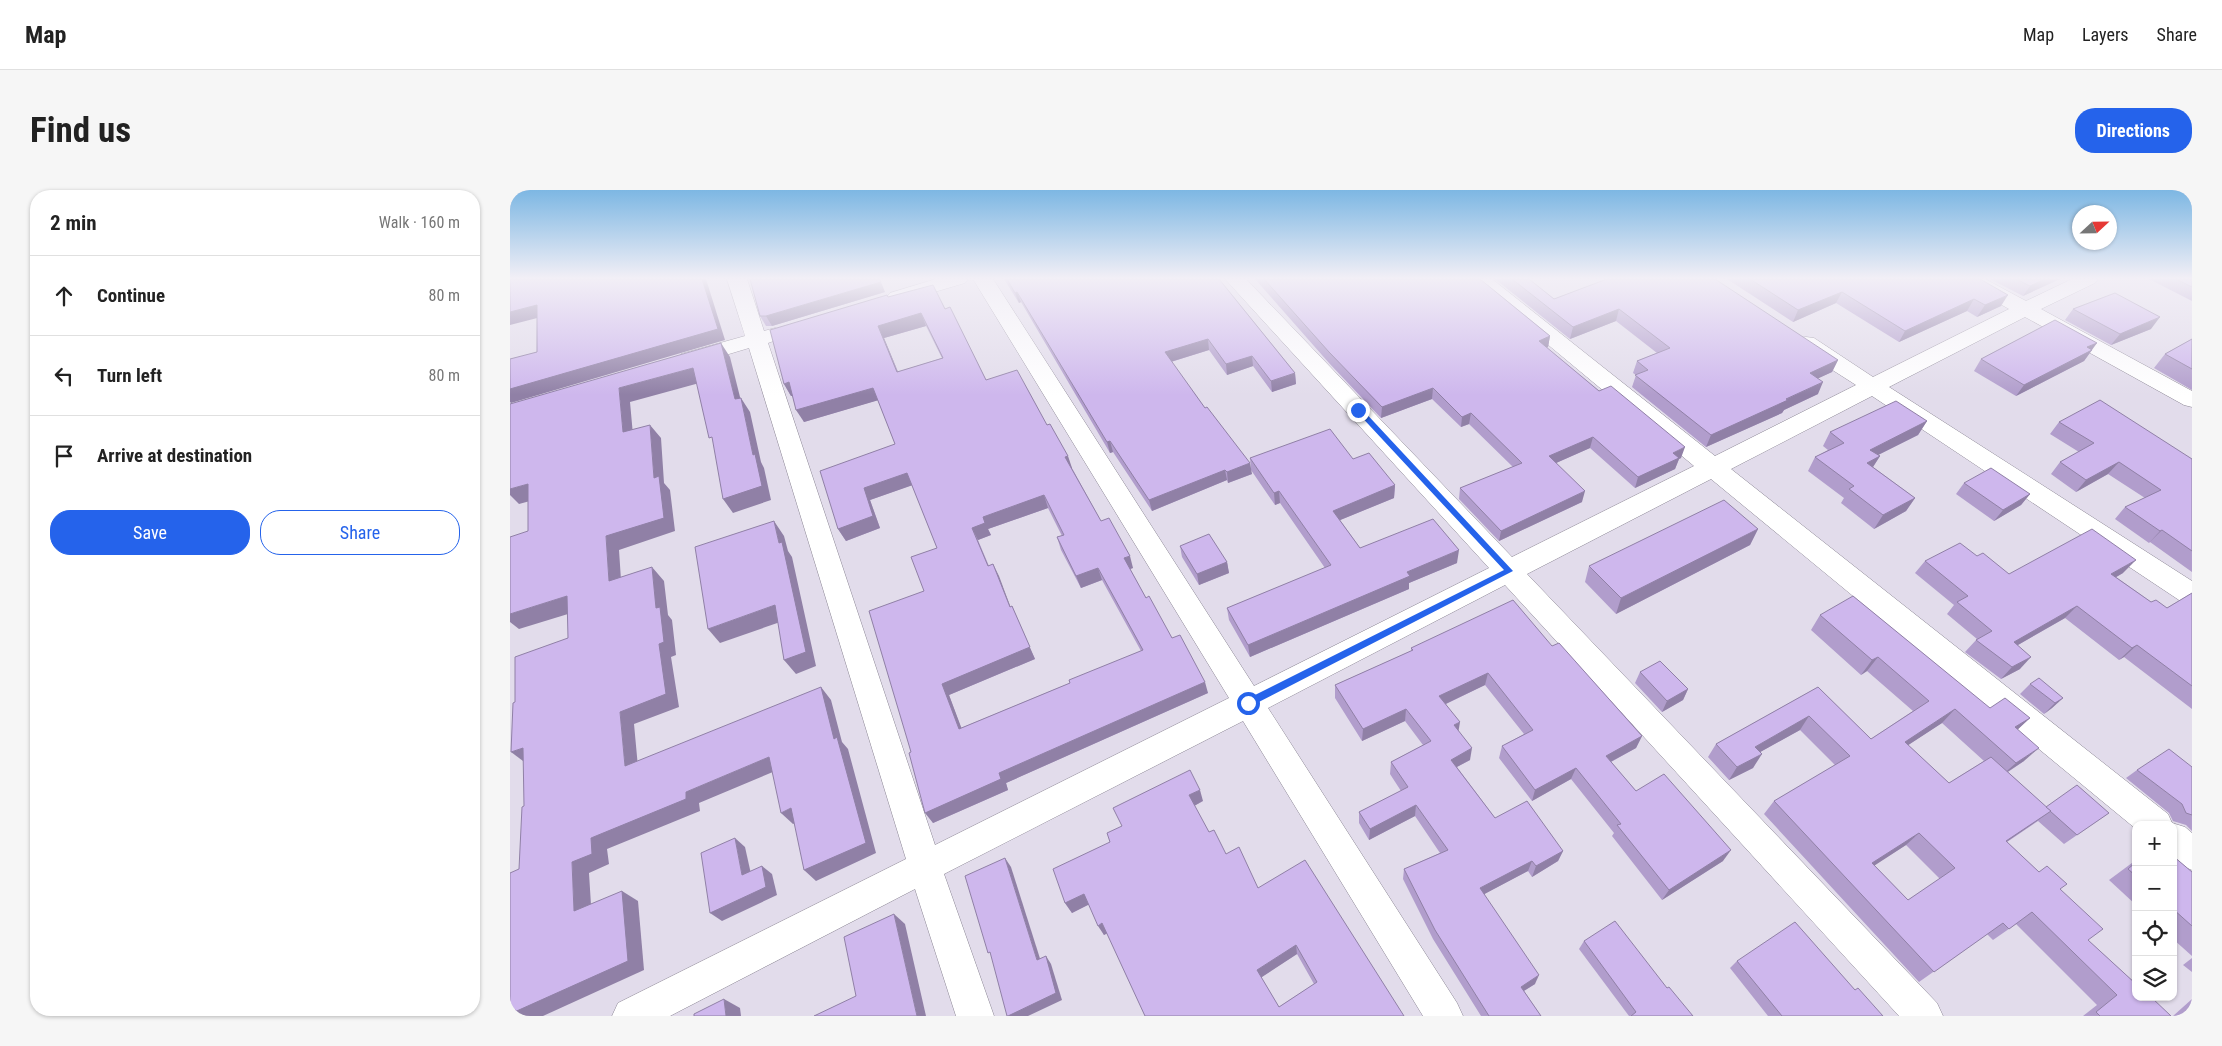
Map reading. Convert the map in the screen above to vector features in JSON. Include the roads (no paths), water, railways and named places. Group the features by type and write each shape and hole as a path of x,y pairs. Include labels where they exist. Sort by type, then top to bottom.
{"street":[{"path":"750,318 925,867 976,1016"},
{"path":"1007,318 1444,1016"},
{"path":"1271,318 1924,1016"},
{"path":"1527,318 2151,821"},
{"path":"631,1016 2008,318"},
{"path":"2041,318 2192,400"},
{"path":"672,364 795,328"},
{"path":"1791,333 2192,595"},
{"path":"2177,841 2192,854"}]}
